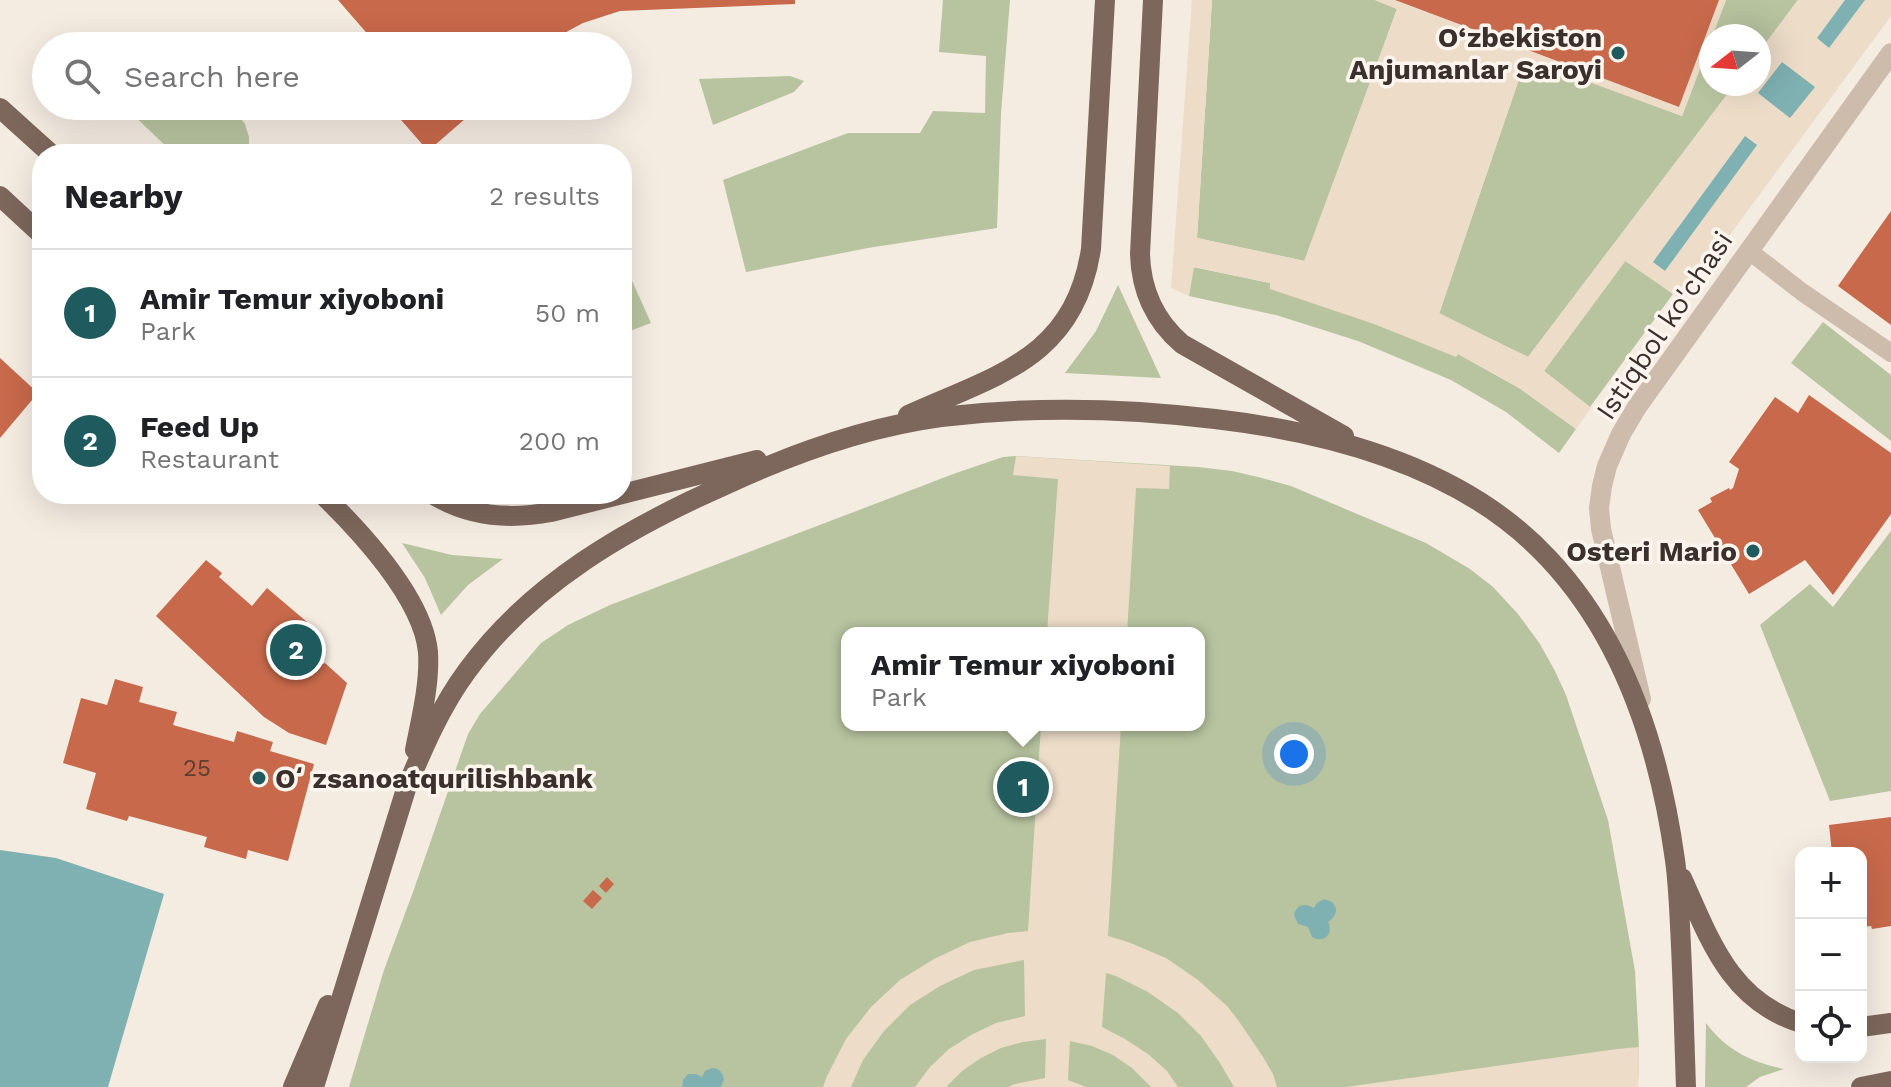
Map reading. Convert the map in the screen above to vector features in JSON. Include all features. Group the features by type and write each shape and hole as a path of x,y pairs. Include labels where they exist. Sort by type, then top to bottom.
{"main road":[{"path":"406,789 433,727 461,680 488,645 536,598 615,541 663,514 765,467 879,428 999,374 1028,358 1051,339 1074,308 1083,289 1091,249 1105,0"},
{"path":"1153,0 1140,254 1145,292 1150,304 1163,326 1182,344 1375,454"},
{"path":"0,108 40,144"},
{"path":"0,196 32,226"},
{"path":"879,428 997,411 1169,414 1240,422 1293,431 1375,454 1456,486 1504,518 1550,559 1587,607 1619,661 1655,758 1676,863 1686,1087"},
{"path":"632,492 850,437"},
{"path":"314,1087 406,789 426,688 428,659 426,642 414,610 395,579 332,504"},
{"path":"450,504 505,517 540,515 584,504"},
{"path":"1676,863 1711,942 1733,978 1765,1006 1795,1021"},
{"path":"293,1087 373,898"},
{"path":"1867,1026 1891,1023"},
{"path":"1861,1087 1891,1081"}],"street":[{"name":"Istiqbol ko'chasi","path":"1655,758 1601,529 1600,498 1611,456 1637,407 1891,53"}],"lane":[{"path":"1749,251 1891,353"}],"green space":[{"path":"943,0 1010,0 1001,114 997,228 868,248 746,272 723,180 848,133 920,133 933,111 985,113 986,56 939,52"},
{"path":"1212,0 1375,0 1397,9 1305,261 1197,238"},
{"path":"1726,0 1798,0 1771,36 1771,24 1717,24"},
{"path":"1526,58 1682,116 1699,71 1699,96 1726,96 1528,357 1439,314"},
{"path":"790,76 804,81 794,92 713,125 699,79"},
{"path":"139,120 242,120 249,137 249,144 164,144"},
{"path":"1626,260 1673,294 1590,407 1544,371"},
{"path":"1193,267 1270,283 1456,356 1458,354 1519,388 1576,429 1559,453 1506,412 1451,380 1358,341 1276,315 1189,296"},
{"path":"632,281 651,323 632,330"},
{"path":"1118,285 1161,378 1065,373 1096,331"},
{"path":"1823,322 1891,375 1891,441 1791,363"},
{"path":"1016,456 1232,471 1291,486 1426,543 1470,569 1493,587 1518,614 1555,671 1608,820 1635,971 1638,1087 349,1087 384,970 468,734 480,714 541,643 568,625 610,605 1003,457"},
{"path":"1891,531 1891,791 1830,801 1760,625 1810,584 1833,607"},
{"path":"402,543 452,555 503,559 468,585 441,615 425,578"},
{"path":"1706,1023 1722,1041 1740,1054 1784,1069 1760,1077 1746,1087 1705,1087"}],"shaded area":[{"path":"1192,0 1212,0 1197,238 1304,261 1397,9 1375,0 1394,0 1679,107 1699,54 1699,71 1682,116 1526,59 1439,313 1528,357 1726,96 1771,96 1771,36 1798,0 1845,0 1817,38 1829,48 1865,0 1891,0 1891,16 1682,300 1625,261 1544,371 1591,408 1576,429 1519,388 1458,354 1456,357 1377,325 1270,289 1270,283 1194,267 1189,296 1171,288","holes":["1744,137 1756,145 1665,271 1654,262"]},
{"path":"1719,0 1726,0 1717,24 1710,24"},
{"path":"1016,456 1170,466 1169,489 1136,488 1127,627 1047,627 1058,479 1013,475"},
{"path":"1041,731 1121,731 1108,936 1166,958 1198,980 1238,1020 1273,1074 1277,1087 1234,1087 1201,1036 1178,1013 1148,992 1106,973 1102,1027 1148,1054 1167,1071 1178,1087 1151,1087 1113,1055 1070,1041 1068,1080 1086,1087 1008,1087 1045,1078 1046,1039 1001,1048 962,1071 946,1087 915,1087 949,1049 996,1023 1025,1016 1024,960 974,970 940,986 910,1005 884,1031 863,1060 851,1087 823,1087 846,1039 871,1007 900,980 970,942 1028,931"},
{"path":"1639,1047 1638,1087 1346,1087 1617,1049"}],"water":[{"path":"1845,0 1865,0 1829,48 1817,38"},
{"path":"1782,62 1815,87 1790,118 1762,96 1771,96 1771,76"},
{"path":"1745,136 1757,145 1665,271 1653,262"},
{"path":"0,850 56,858 164,894 108,1087 0,1087"},
{"path":"1324,899 1332,902 1336,913 1328,922 1330,930 1327,937 1316,939 1308,927 1298,924 1294,915 1299,907 1314,908"},
{"path":"712,1068 722,1073 724,1080 721,1087 682,1087 688,1074 702,1077 705,1071"}],"building":[{"path":"338,0 795,0 795,4 620,11 567,32 366,32"},
{"name":"O‘zbekiston Anjumanlar Saroyi","path":"1395,0 1719,0 1710,24 1699,24 1699,54 1679,107"},
{"path":"401,120 464,120 436,144 422,144"},
{"path":"1891,211 1891,325 1838,286"},
{"path":"0,358 32,387 32,400 0,438"},
{"path":"1809,395 1891,453 1891,514 1833,595 1805,560 1749,594 1698,510 1712,502 1710,498 1733,488 1739,469 1729,462 1775,397 1798,413"},
{"path":"206,560 222,573 219,577 252,606 267,588 307,622 295,639 321,665 325,663 347,683 326,745 289,733 264,717 156,616"},
{"path":"115,679 143,687 139,702 177,712 173,725 234,742 237,731 273,742 270,751 314,764 288,861 248,850 246,859 204,847 207,837 129,816 127,821 86,809 96,773 63,763 81,698 107,705"},
{"path":"1891,817 1891,926 1872,929 1867,926 1867,847 1831,847 1829,825"},
{"path":"607,877 614,884 606,893 599,886"},
{"path":"593,890 602,898 592,909 583,901"}],"place":[{"name":"O‘zbekiston Anjumanlar Saroyi","path":"1618,53"},
{"name":"Osteri Mario","path":"1753,551"},
{"name":"Feed Up","path":"296,650"},
{"name":"Oʻzsanoatqurilishbank","path":"259,778"},
{"name":"Amir Temur xiyoboni","path":"1023,787"}]}
